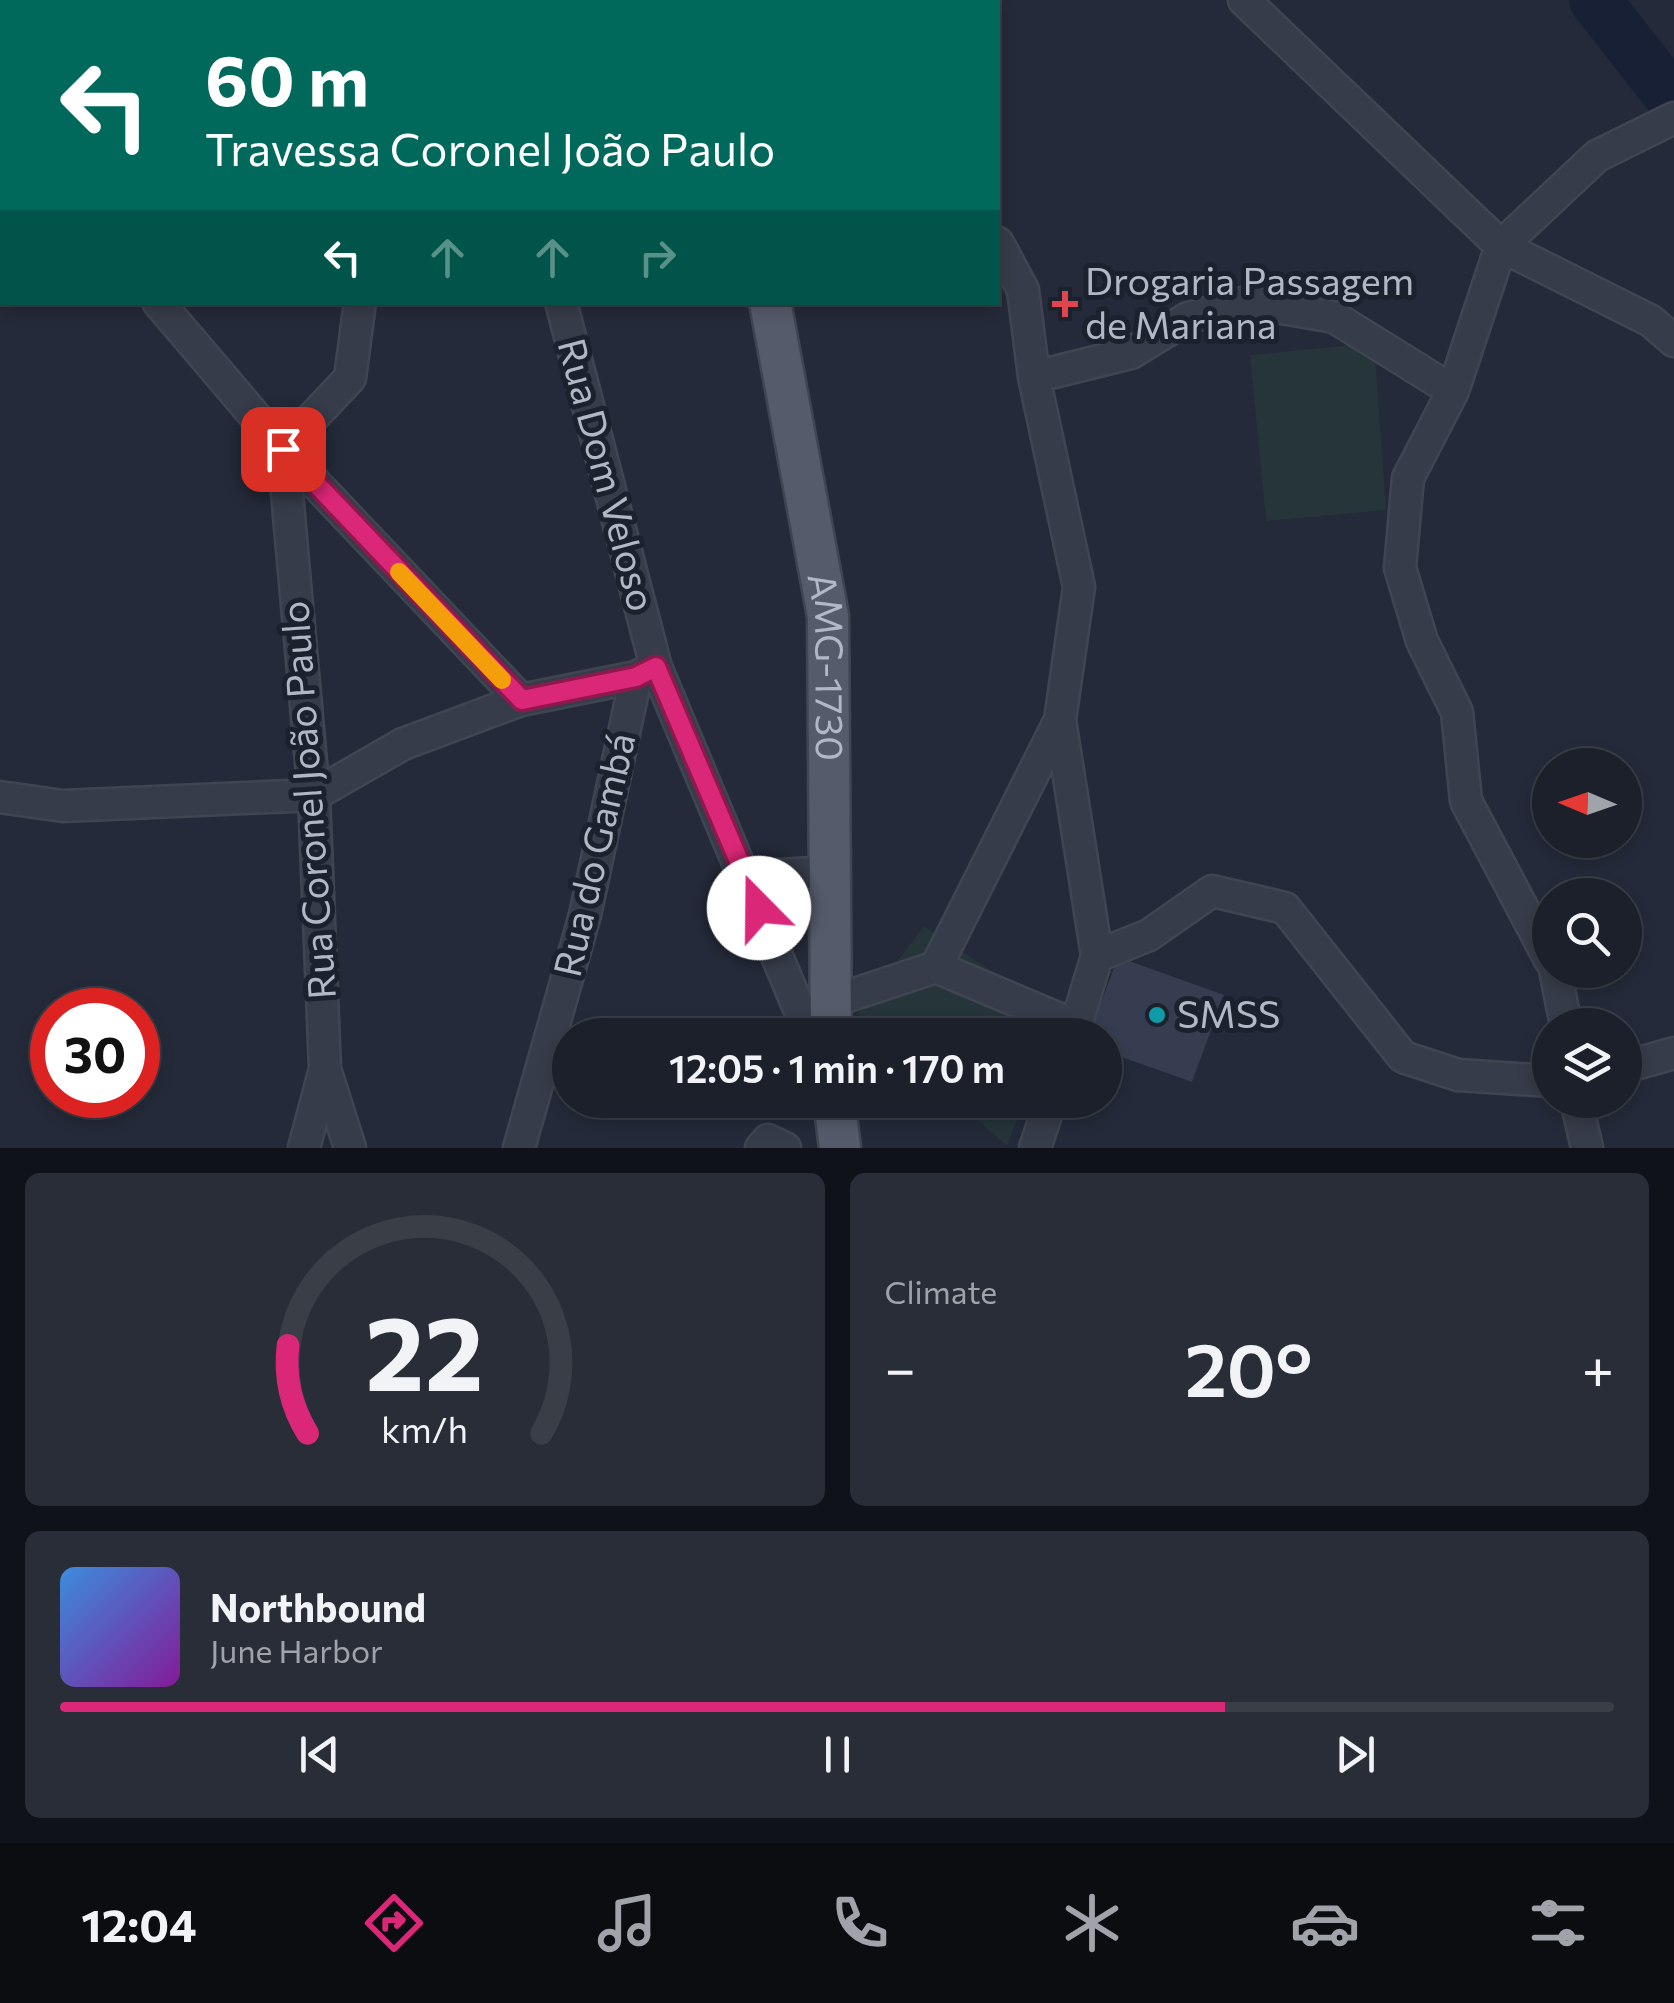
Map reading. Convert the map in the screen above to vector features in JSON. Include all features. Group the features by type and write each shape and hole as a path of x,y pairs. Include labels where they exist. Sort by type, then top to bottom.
{"main road":[{"name":"AMG-1730","path":"771,305 828,616 830,872 824,1018"},
{"path":"836,1118 840,1148"}],"street":[{"path":"1244,0 1501,246 1651,321 1674,342"},
{"path":"1532,926 1466,802 1456,712 1422,640 1400,568 1408,478 1453,390 1501,246 1597,156 1674,118"},
{"path":"1000,247 1022,290 1034,377 1078,587 1060,720 1097,956 1078,1018"},
{"path":"1034,377 1130,353 1188,318 1246,302 1334,317 1453,390"},
{"path":"161,305 283,449 522,700"},
{"path":"283,449 350,378 360,305"},
{"name":"Rua Dom Veloso","path":"562,305 646,672 746,877 821,1018"},
{"name":"Rua Coronel João Paulo","path":"283,449 314,795 325,1070 304,1148"},
{"path":"0,797 63,806 314,795 404,744 522,700 646,672"},
{"name":"Rua do Gambá","path":"519,1148 585,914 646,672"},
{"path":"836,1018 936,967 1060,720"},
{"path":"746,877 830,872"},
{"path":"1097,956 1149,935 1212,891 1285,908 1403,1057 1458,1075 1532,1080"},
{"path":"936,967 1048,1018"},
{"path":"1642,1062 1674,1052"},
{"path":"325,1070 350,1148"},
{"path":"1035,1148 1045,1118"},
{"path":"1580,1118 1587,1148"},
{"path":"761,1148 768,1140 784,1148"}],"shaded area":[{"path":"1374,343 1386,510 1266,521 1250,355"},
{"path":"924,926 1057,1015 863,1018 858,1014"},
{"path":"975,1118 1017,1118 1007,1146"}],"building":[{"name":"SMSS","path":"1118,957 1224,995 1192,1082 1122,1057 1122,1018 1095,1018"}],"waterway":[{"path":"1595,0 1674,101"}],"slow traffic":[{"path":"399,572 502,680"}],"place":[{"name":"Drogaria Passagem de Mariana","path":"1065,304"},
{"name":"SMSS","path":"1157,1015"}],"route":[{"path":"283,449 522,700 636,677 656,667 759,908"}]}
